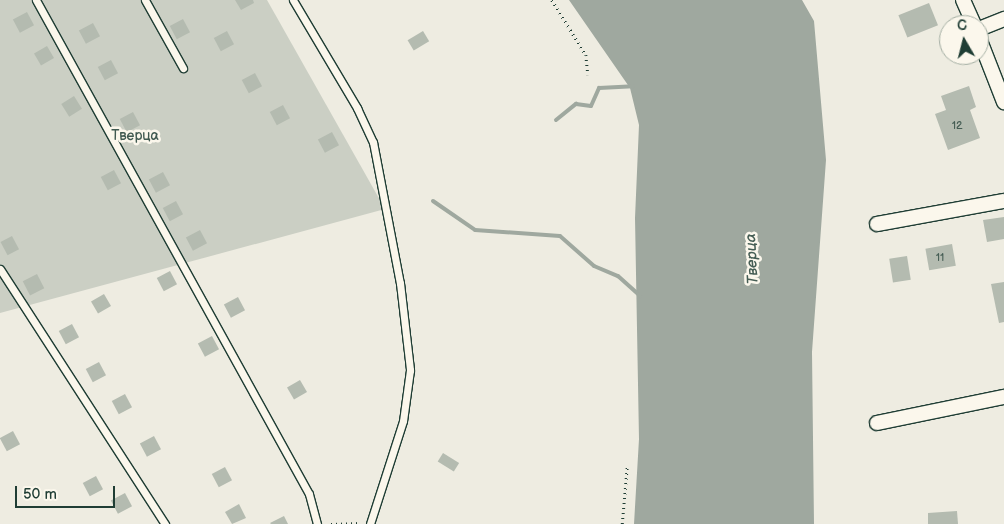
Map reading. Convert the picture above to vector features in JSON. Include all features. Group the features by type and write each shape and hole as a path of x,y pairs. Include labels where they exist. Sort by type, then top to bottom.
{"street":[{"path":"963,0 970,15"},
{"path":"989,25 1004,19"},
{"path":"989,64 1004,102"},
{"path":"877,224 1004,201"},
{"path":"877,423 1004,397"}],"lane":[{"path":"36,0 309,494 317,524"},
{"path":"145,0 183,68"},
{"path":"293,0 357,108 373,142 400,282 410,370 402,421 370,524"},
{"path":"0,270 164,524"}],"path":[{"path":"552,0 586,55 588,75"},
{"path":"622,524 626,467"},
{"path":"331,524 370,524"}],"green space":[{"name":"Тверца","path":"0,0 267,0 385,209 0,313"}],"water":[{"path":"569,0 802,0 814,21 826,160 812,352 814,524 634,524 639,439 635,218 639,125 630,88"}],"building":[{"path":"235,0 253,0 254,3 241,10"},
{"path":"929,3 938,25 907,38 898,15"},
{"path":"27,12 34,25 20,33 13,20"},
{"path":"183,19 190,32 177,39 170,26"},
{"path":"93,23 100,36 86,44 79,31"},
{"path":"227,31 234,44 221,51 214,38"},
{"path":"423,31 429,41 414,51 408,40"},
{"path":"47,46 54,58 41,66 34,54"},
{"path":"111,60 118,73 105,80 98,67"},
{"path":"255,73 262,86 249,93 242,80"},
{"path":"969,86 976,107 970,110 980,138 948,150 935,114 946,110 941,96"},
{"path":"74,96 82,109 69,117 61,104"},
{"path":"283,105 290,118 277,125 270,112"},
{"path":"133,112 140,125 127,132 120,119"},
{"path":"332,132 339,145 325,153 318,140"},
{"path":"114,170 121,183 108,190 101,177"},
{"path":"163,172 170,185 156,193 149,180"},
{"path":"176,201 183,214 170,221 163,208"},
{"path":"1004,217 1004,239 987,242 983,220"},
{"path":"200,230 207,243 193,251 186,238"},
{"path":"12,236 19,249 8,255 1,242"},
{"path":"952,244 956,266 929,270 925,249"},
{"path":"907,256 911,280 893,283 889,259"},
{"path":"170,271 177,284 164,291 157,278"},
{"path":"37,274 44,288 30,296 23,281"},
{"path":"1004,282 1004,322 999,323 991,284"},
{"path":"104,294 111,306 98,314 91,302"},
{"path":"238,297 245,310 231,318 224,305"},
{"path":"72,324 79,337 66,344 59,331"},
{"path":"212,336 219,349 205,357 198,344"},
{"path":"99,362 106,375 93,382 86,369"},
{"path":"300,380 307,392 294,400 287,388"},
{"path":"125,394 132,407 119,414 112,401"},
{"path":"13,431 20,444 7,451 0,438"},
{"path":"154,436 161,449 147,457 140,444"},
{"path":"443,453 459,463 454,472 438,461"},
{"path":"225,467 232,480 219,487 212,474"},
{"path":"96,476 103,489 90,496 83,483"},
{"path":"125,493 132,506 118,514 111,501"},
{"path":"239,504 246,518 232,524 225,512"},
{"path":"957,511 958,524 928,524 928,513"},
{"path":"284,516 288,524 270,523"}],"waterway":[{"path":"556,120 576,104 591,106 599,88 633,86"},
{"path":"433,201 475,230 560,236 594,266 618,276 640,296"}]}
